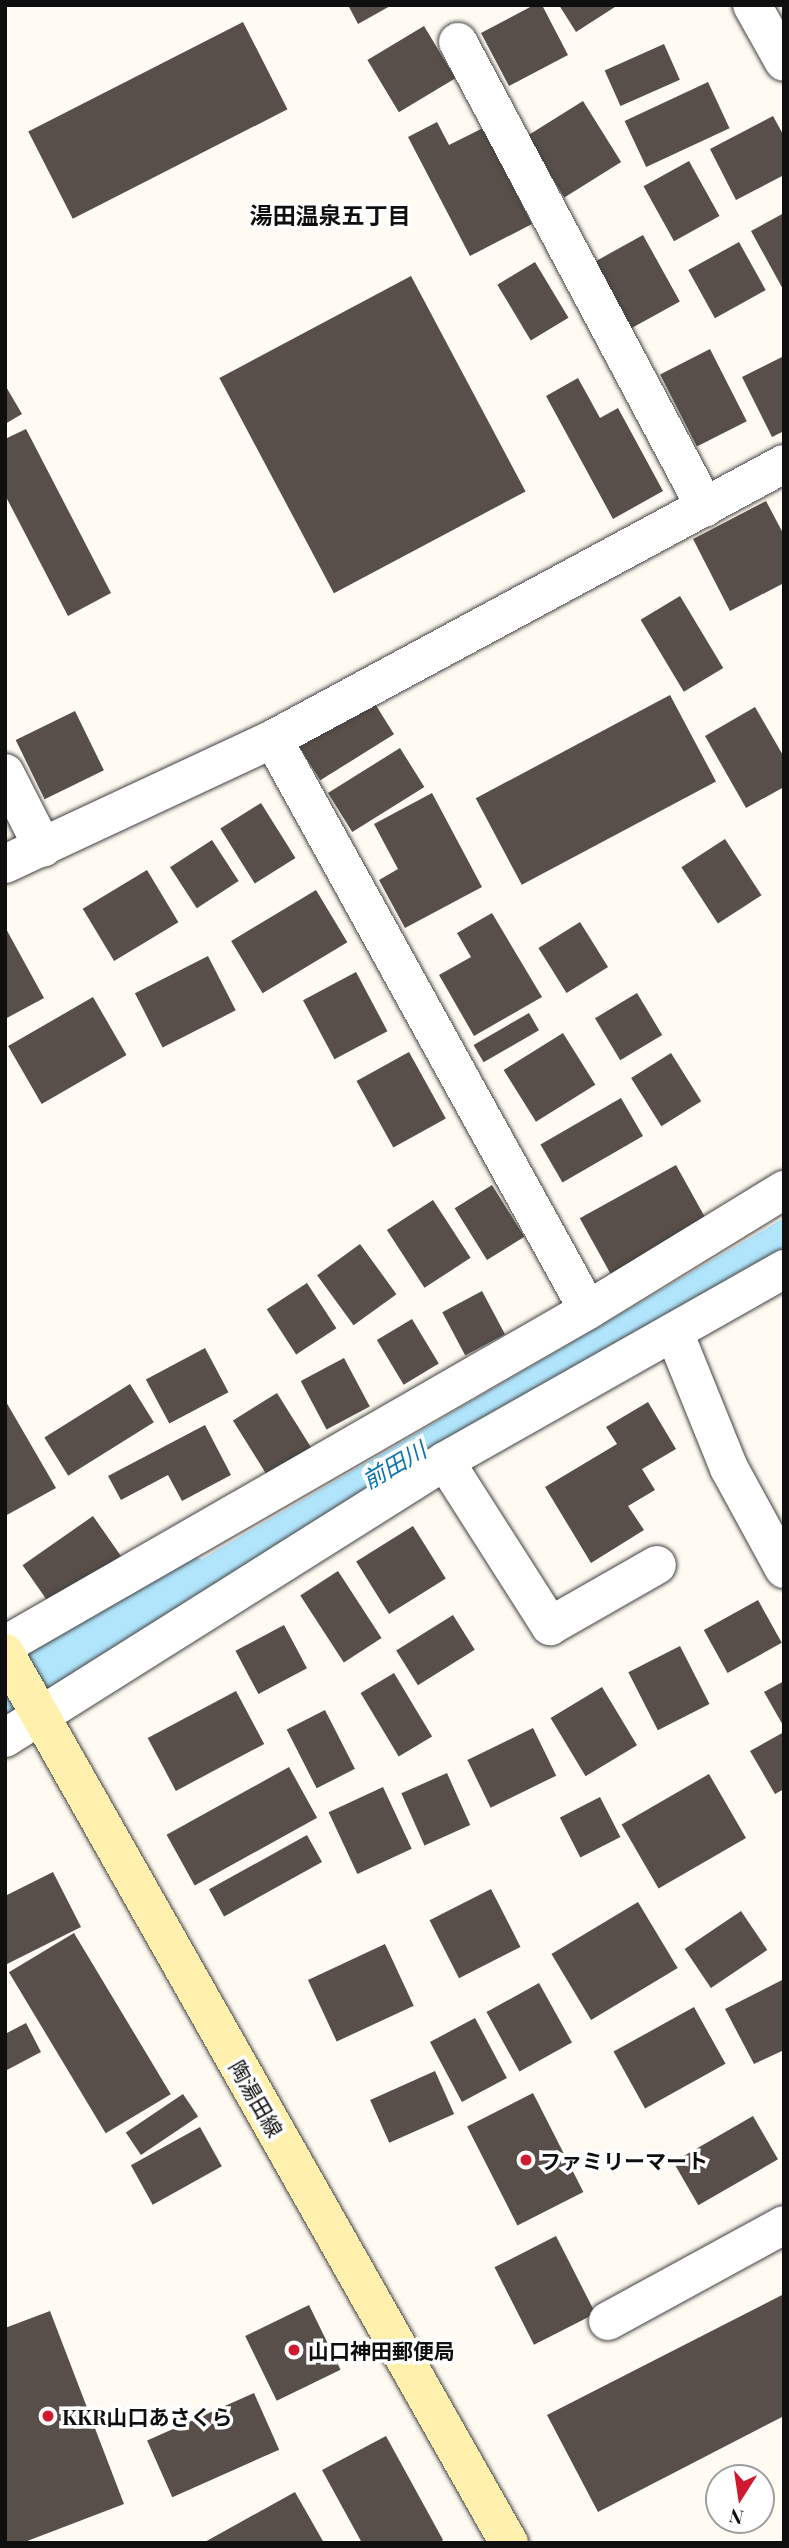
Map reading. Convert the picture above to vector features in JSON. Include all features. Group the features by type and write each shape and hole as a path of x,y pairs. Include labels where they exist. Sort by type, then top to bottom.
{"main road":[{"name":"陶湯田線","path":"5,1653 509,2543"}],"street":[{"path":"752,5 784,62"},
{"path":"458,42 705,507"},
{"path":"5,864 273,739 784,464"},
{"path":"273,739 588,1310"},
{"path":"5,773 43,848"},
{"path":"5,1645 588,1310 784,1190"},
{"path":"5,1738 445,1461 784,1269"},
{"path":"674,1332 773,1539 784,1569"},
{"path":"445,1461 550,1626 657,1565"},
{"path":"608,2321 784,2225"}],"water":[{"path":"784,1218 784,1249 90,1664 74,1634"}],"building":[{"path":"348,5 392,5 358,24"},
{"path":"534,5 542,5 568,55 509,86 481,33"},
{"path":"559,5 618,5 576,32"},
{"path":"243,22 287,109 73,219 28,131"},
{"path":"424,26 455,78 399,112 367,60"},
{"path":"664,44 680,80 620,106 605,70"},
{"path":"708,82 730,128 646,167 625,121"},
{"path":"583,101 621,162 564,198 526,137"},
{"path":"773,116 784,136 784,175 736,200 710,149"},
{"path":"437,122 449,145 483,128 532,224 470,256 408,137"},
{"path":"689,161 720,216 674,241 644,186"},
{"path":"784,213 784,291 751,231"},
{"path":"643,235 680,301 631,329 594,262"},
{"path":"739,242 766,290 715,318 688,270"},
{"path":"535,262 568,318 531,340 497,285"},
{"path":"411,276 526,491 334,593 219,378"},
{"path":"710,349 747,421 697,447 660,374"},
{"path":"784,356 784,431 772,437 742,377"},
{"path":"578,378 600,418 618,408 663,491 613,519 546,396"},
{"path":"5,385 22,414 5,424"},
{"path":"26,429 111,593 68,616 5,495 5,439"},
{"path":"766,501 784,535 784,583 730,611 693,539"},
{"path":"680,596 723,668 684,692 641,620"},
{"path":"367,691 394,734 320,780 293,737"},
{"path":"670,695 716,782 522,885 476,798"},
{"path":"755,707 784,757 784,787 746,808 705,736"},
{"path":"75,711 104,770 45,799 16,740"},
{"path":"400,748 424,787 352,832 328,793"},
{"path":"432,793 482,887 405,928 379,880 398,869 374,824"},
{"path":"261,803 295,858 255,884 220,828"},
{"path":"725,839 761,895 718,924 681,867"},
{"path":"212,840 239,881 197,908 170,867"},
{"path":"147,870 178,922 114,961 83,909"},
{"path":"316,890 347,942 263,993 231,941"},
{"path":"492,913 542,997 474,1036 439,975 471,957 457,933"},
{"path":"580,922 608,967 567,993 538,948"},
{"path":"5,927 44,998 5,1019"},
{"path":"208,956 236,1010 163,1048 135,993"},
{"path":"356,972 387,1031 334,1059 303,1000"},
{"path":"637,993 662,1035 620,1060 595,1018"},
{"path":"93,997 126,1055 42,1104 8,1046"},
{"path":"529,1013 539,1030 484,1062 474,1045"},
{"path":"563,1033 595,1085 536,1122 504,1070"},
{"path":"409,1052 446,1118 393,1148 357,1081"},
{"path":"671,1053 701,1101 661,1126 631,1078"},
{"path":"621,1098 643,1136 562,1183 540,1144"},
{"path":"676,1165 707,1220 610,1273 580,1218"},
{"path":"492,1185 524,1237 487,1260 455,1208"},
{"path":"433,1200 471,1258 424,1288 387,1230"},
{"path":"360,1244 396,1294 354,1325 317,1275"},
{"path":"307,1283 336,1328 296,1354 267,1309"},
{"path":"482,1291 505,1334 465,1355 442,1312"},
{"path":"412,1319 439,1364 404,1385 377,1340"},
{"path":"205,1348 228,1392 169,1424 146,1379"},
{"path":"344,1358 370,1407 327,1430 301,1381"},
{"path":"130,1384 154,1422 68,1476 44,1438"},
{"path":"277,1393 311,1448 267,1476 233,1421"},
{"path":"5,1400 56,1488 5,1516"},
{"path":"648,1402 676,1449 642,1469 655,1490 628,1506 644,1530 591,1563 545,1487 617,1444 606,1427"},
{"path":"205,1425 231,1475 182,1501 168,1475 121,1500 108,1476"},
{"path":"93,1516 121,1556 51,1605 23,1565"},
{"path":"413,1526 446,1579 389,1614 356,1562"},
{"path":"338,1571 382,1638 344,1663 300,1596"},
{"path":"758,1600 782,1643 728,1673 704,1630"},
{"path":"453,1615 475,1650 418,1685 396,1651"},
{"path":"284,1625 307,1668 258,1694 235,1651"},
{"path":"680,1646 710,1704 658,1730 628,1672"},
{"path":"394,1673 432,1736 399,1757 361,1693"},
{"path":"784,1681 784,1727 764,1692"},
{"path":"602,1687 637,1745 586,1776 551,1718"},
{"path":"236,1691 264,1744 176,1791 148,1738"},
{"path":"325,1710 355,1769 317,1788 287,1730"},
{"path":"533,1728 556,1776 491,1808 467,1760"},
{"path":"784,1732 784,1789 775,1794 750,1751"},
{"path":"289,1767 317,1818 195,1886 167,1835"},
{"path":"447,1773 470,1825 425,1845 401,1793"},
{"path":"709,1774 746,1838 659,1889 622,1825"},
{"path":"383,1787 412,1849 357,1874 329,1812"},
{"path":"600,1797 620,1837 580,1858 560,1817"},
{"path":"307,1835 322,1862 224,1916 209,1889"},
{"path":"53,1872 81,1927 5,1965 5,1896"},
{"path":"491,1889 521,1947 459,1978 430,1920"},
{"path":"638,1902 678,1968 591,2020 551,1954"},
{"path":"741,1911 767,1950 711,1988 685,1949"},
{"path":"74,1933 171,2094 106,2133 9,1972"},
{"path":"385,1944 414,2006 337,2042 308,1980"},
{"path":"784,1979 784,2050 754,2064 725,2009"},
{"path":"539,1983 572,2042 519,2072 487,2012"},
{"path":"694,2007 726,2064 645,2108 614,2052"},
{"path":"475,2018 507,2078 462,2102 430,2042"},
{"path":"26,2023 41,2052 5,2071 5,2034"},
{"path":"435,2071 454,2114 389,2143 370,2100"},
{"name":"ファミリーマート","path":"533,2093 583,2192 517,2225 467,2127"},
{"path":"183,2094 198,2116 141,2155 126,2133"},
{"path":"753,2116 778,2159 698,2205 673,2162"},
{"path":"200,2127 222,2166 153,2205 131,2165"},
{"path":"556,2236 595,2314 534,2345 495,2267"},
{"path":"784,2294 784,2416 598,2512 547,2415"},
{"path":"309,2305 341,2370 277,2401 245,2336"},
{"name":"KKR山口あさくら","path":"50,2311 124,2504 22,2543 5,2543 5,2328"},
{"path":"254,2393 279,2450 172,2497 147,2441"},
{"path":"386,2436 443,2540 439,2543 362,2543 322,2470"},
{"path":"295,2492 324,2543 203,2543"}],"waterway":[{"name":"前田川","path":"5,1694 178,1592"}],"place":[{"name":"ファミリーマート","path":"526,2160"},
{"name":"山口神田郵便局","path":"294,2350"},
{"name":"KKR山口あさくら","path":"48,2416"}],"district":[{"name":"湯田温泉五丁目","path":"330,215"}]}
